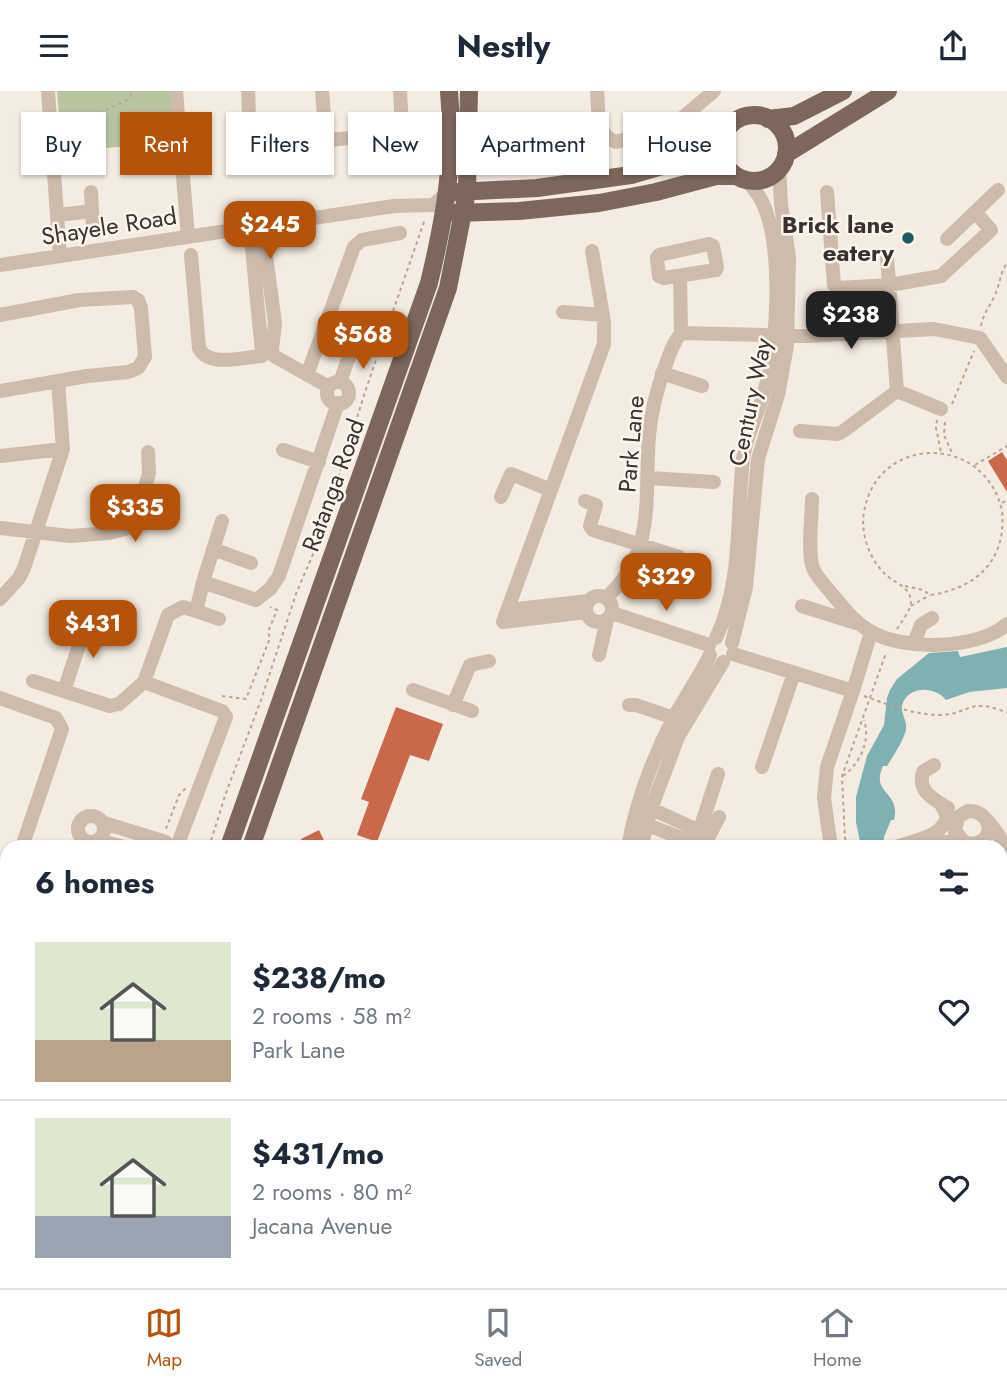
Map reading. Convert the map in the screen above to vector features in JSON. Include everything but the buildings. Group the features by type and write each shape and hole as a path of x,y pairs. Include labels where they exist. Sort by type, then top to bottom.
{"main road":[{"name":"Ratanga Road","path":"232,840 429,283 439,209 448,192 451,136 449,91"},
{"name":"Ratanga Road","path":"253,840 448,288 467,192 469,91"},
{"path":"736,121 756,115 768,119 794,116 843,91"},
{"path":"439,209 464,213 519,211 599,203 716,176 765,179 783,161 888,91"},
{"path":"768,119 783,134 786,143 783,161"},
{"path":"736,172 742,178"},
{"path":"448,192 558,185 631,175"}],"street":[{"path":"48,91 50,112"},
{"path":"176,91 188,237"},
{"path":"248,91 250,112"},
{"path":"323,91 324,112"},
{"path":"334,139 391,135 398,132 402,127 400,91"},
{"path":"597,91 601,127 605,136 616,142 668,129 714,91"},
{"name":"Century Way","path":"645,806 721,649 746,587 758,459 778,395 789,257 780,204 783,161"},
{"path":"55,175 60,256"},
{"name":"Century Way","path":"742,178 761,199 771,230 781,336"},
{"path":"947,239 998,190"},
{"path":"58,215 93,218 91,192"},
{"path":"827,193 835,286 890,285 945,274 991,230 975,212"},
{"name":"Shayele Road","path":"0,265 394,206 439,209"},
{"path":"256,227 274,314 275,334 268,354"},
{"path":"256,227 257,317 268,354"},
{"path":"307,375 354,247 362,240 400,233"},
{"path":"592,251 603,316 604,344 566,455 505,616 597,613 853,691"},
{"path":"191,255 199,348 202,353 209,359 217,360 268,354 307,375 334,385 347,386 349,394 344,401 338,403 279,576 256,600 203,582"},
{"path":"887,257 897,391"},
{"path":"680,275 681,333 781,336 934,329 980,338 1007,377"},
{"path":"256,296 272,295"},
{"path":"0,315 79,300 128,296 138,300 145,356 138,368 128,372 0,391"},
{"path":"562,312 603,316"},
{"name":"Park Lane","path":"597,613 612,604 606,598 626,576 640,544 647,512 650,428 662,373 681,333"},
{"path":"334,385 352,348"},
{"path":"662,373 702,386"},
{"path":"0,599 19,578 24,568 63,449 58,381"},
{"path":"897,391 945,413"},
{"path":"800,431 837,434 842,432 897,391"},
{"path":"0,456 63,449"},
{"path":"283,450 319,462"},
{"path":"0,528 77,536 128,528 137,517 149,473 148,451"},
{"path":"501,497 511,474 551,490"},
{"path":"649,478 714,482"},
{"path":"812,499 814,570 857,623"},
{"path":"585,501 596,505 591,529 679,557"},
{"path":"196,611 222,521"},
{"path":"213,549 251,563"},
{"path":"802,606 857,623 891,640 914,643 965,643 990,636 1007,624"},
{"path":"33,681 110,706 120,704 144,682 168,615 183,607 219,619"},
{"path":"597,613 605,636 600,653"},
{"path":"64,691 88,618"},
{"path":"914,643 920,625 932,618"},
{"path":"830,840 824,798 827,767 871,632"},
{"name":"Century Way","path":"631,840 640,822 673,721 721,649"},
{"path":"453,705 470,665 489,661"},
{"path":"762,767 794,673"},
{"path":"144,682 222,711 226,717 172,840"},
{"path":"413,691 471,711"},
{"path":"0,698 56,718 62,729 24,840"},
{"path":"934,765 923,772 921,782 924,790 959,818"},
{"path":"699,837 718,774"},
{"path":"933,840 947,820 946,811 941,804"},
{"path":"645,806 699,837"},
{"path":"933,840 968,811 979,812 1001,840"},
{"path":"87,840 78,825 85,817 96,816 104,823 160,840"},
{"path":"640,822 699,837 713,831 719,817"},
{"path":"959,818 958,838 961,840"},
{"path":"982,840 988,832 987,820"},
{"name":"Century Way","path":"640,822 641,840"},
{"path":"92,840 104,833 104,823"}],"path":[{"path":"102,112 129,99 133,91"},
{"path":"211,840 296,594 316,547 367,386 425,218"},
{"path":"941,453 936,428 980,338 982,318 997,292 999,278 1007,263"},
{"path":"945,413 944,435 953,455"},
{"path":"974,465 1007,446"},
{"path":"910,607 930,595 952,592 964,587 988,569 1002,539 1001,503 991,482 974,465 953,455 941,453 917,454 895,464 877,482 864,512 866,540 881,569 901,586 923,590 930,595"},
{"path":"1001,503 1007,500"},
{"path":"216,709 224,694 246,699 270,638 268,632 277,610 267,605 263,594"},
{"path":"845,840 842,776 877,672"},
{"path":"853,691 905,712 950,714 978,705 1007,713"},
{"path":"842,776 854,767 863,751 867,731 863,719"},
{"path":"168,840 166,830 179,795 188,782"}],"green space":[{"path":"57,91 171,91 173,112 120,112 120,147 106,148 106,112 59,112"}],"water":[{"path":"1007,647 1007,688 969,692 946,700 929,690 909,694 902,706 905,732 880,775 880,782 893,803 894,820 891,820 884,840 860,840 856,797 867,756 884,725 890,690 897,679 929,653 958,651 960,657"}],"place":[{"name":"Brick lane eatery","path":"908,238"}]}
